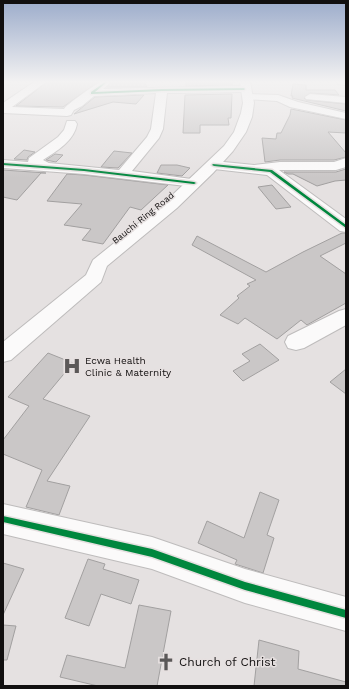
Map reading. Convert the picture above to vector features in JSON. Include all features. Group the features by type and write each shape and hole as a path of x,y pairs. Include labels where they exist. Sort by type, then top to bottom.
{"street":[{"path":"122,175 155,133 159,114"},
{"name":"Bauchi Ring Road","path":"3,354 180,198 194,183 214,166 232,146 244,124 246,114"},
{"path":"46,167 34,160 60,142 71,128 71,124"},
{"path":"246,170 280,166 336,166 346,162"},
{"path":"3,164 46,167 194,183"},
{"path":"214,166 271,171 346,227"},
{"path":"296,342 346,316"},
{"path":"3,519 152,553 245,586 346,614"}],"building":[{"path":"184,114 231,114 231,118 228,118 229,125 200,125 200,133 183,133"},
{"path":"317,114 346,120 346,133 328,132 346,153 346,157 334,160 280,160 265,162 262,138 276,139 277,133 281,133 290,115"},
{"path":"24,150 35,152 28,157 27,160 14,159"},
{"path":"114,151 132,153 118,168 101,167"},
{"path":"55,154 63,155 56,162 46,160"},
{"path":"161,165 177,165 190,168 182,176 157,173"},
{"path":"346,169 346,180 335,181 317,186 293,174 284,172 336,172"},
{"path":"3,170 46,173 41,173 17,200 3,197"},
{"path":"67,174 168,185 141,210 130,207 103,244 82,240 91,229 64,225 82,204 47,201"},
{"path":"272,185 291,207 276,209 258,187"},
{"path":"342,233 346,233 346,243 320,256 346,274 346,303 307,325 301,320 277,339 245,318 238,324 220,315 239,298 237,296 250,286 247,284 256,280 192,245 197,236 266,272"},
{"path":"260,344 279,360 243,381 233,371 250,361 242,354"},
{"path":"48,353 73,363 43,399 90,416 47,481 70,486 59,515 26,507 42,470 3,454 3,440 29,406 8,397"},
{"path":"346,369 346,394 330,382"},
{"path":"260,492 279,500 267,535 274,538 263,573 235,564 237,560 198,543 207,521 244,538"},
{"path":"88,559 105,564 103,569 139,580 131,604 101,594 89,626 65,618"},
{"path":"3,563 24,569 3,615"},
{"path":"139,605 171,611 157,686 98,686 60,677 67,655 125,668"},
{"path":"3,625 16,626 7,660 3,660"},
{"path":"259,640 299,651 298,669 346,682 346,686 254,686"}],"cycle path":[{"path":"3,164 84,170 194,183"},
{"path":"214,165 271,171 346,227"},
{"path":"3,519 152,553 245,586 346,614"}],"place":[{"name":"Ecwa Health Clinic & Maternity","path":"72,366"},
{"name":"Church of Christ","path":"166,662"}]}
